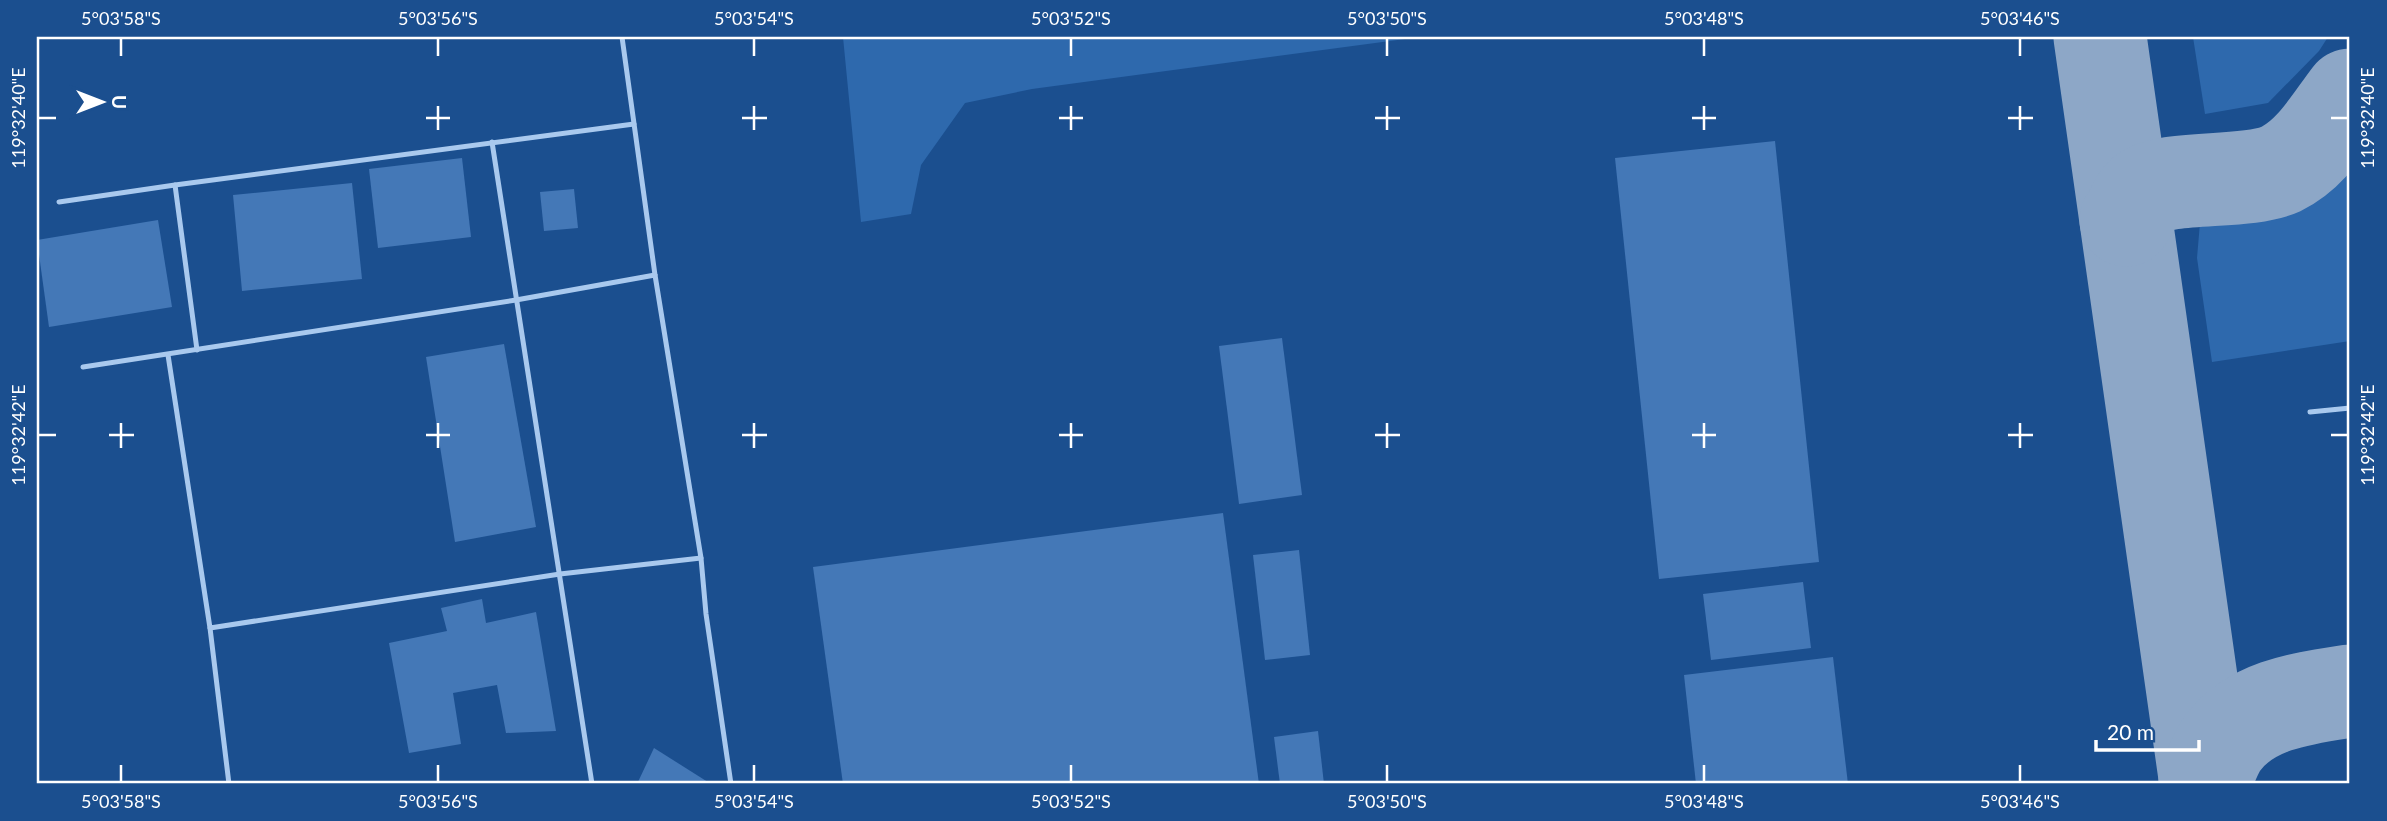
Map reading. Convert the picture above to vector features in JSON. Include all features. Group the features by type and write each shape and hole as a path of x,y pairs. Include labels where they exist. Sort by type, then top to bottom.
{"lane":[{"path":"622,37 655,275 701,558 706,614 731,784"},
{"path":"60,202 174,184 634,124"},
{"path":"492,142 593,784"},
{"path":"174,184 197,350"},
{"path":"83,367 516,300 655,275"},
{"path":"168,355 210,628 229,784"},
{"path":"2310,412 2350,408"},
{"path":"210,628 560,573 701,558"}],"shaded area":[{"path":"843,37 1407,37 1032,89 965,103 921,165 911,214 861,222"},
{"path":"2193,37 2328,37 2319,51 2268,103 2205,114"},
{"path":"2350,168 2350,341 2212,362 2197,258 2200,223 2239,210 2299,199 2335,183"}],"building":[{"path":"1775,141 1819,562 1659,579 1615,158"},
{"path":"462,158 471,237 378,248 369,169"},
{"path":"352,183 362,279 242,291 233,195"},
{"path":"574,189 578,228 544,231 540,192"},
{"path":"158,220 172,307 49,327 37,240"},
{"path":"1282,338 1302,495 1239,504 1219,346"},
{"path":"504,344 536,527 455,542 426,357"},
{"path":"1223,513 1259,784 843,784 813,567"},
{"path":"1299,550 1310,655 1265,660 1253,555"},
{"path":"1803,582 1811,648 1711,660 1703,594"},
{"path":"482,599 486,623 536,612 556,731 506,733 497,685 453,693 461,744 409,753 389,643 447,631 441,608"},
{"path":"1833,657 1848,784 1696,784 1684,675"},
{"path":"1318,731 1324,784 1280,784 1274,737"},
{"path":"654,748 711,784 637,784"}],"taxiway":[{"path":"2100,37 2206,784"},
{"path":"2126,220 2140,196 2154,187 2169,183 2266,174 2292,163 2311,146 2350,95"},
{"path":"2205,779 2222,744 2248,720 2263,711 2297,700 2350,691"}]}
